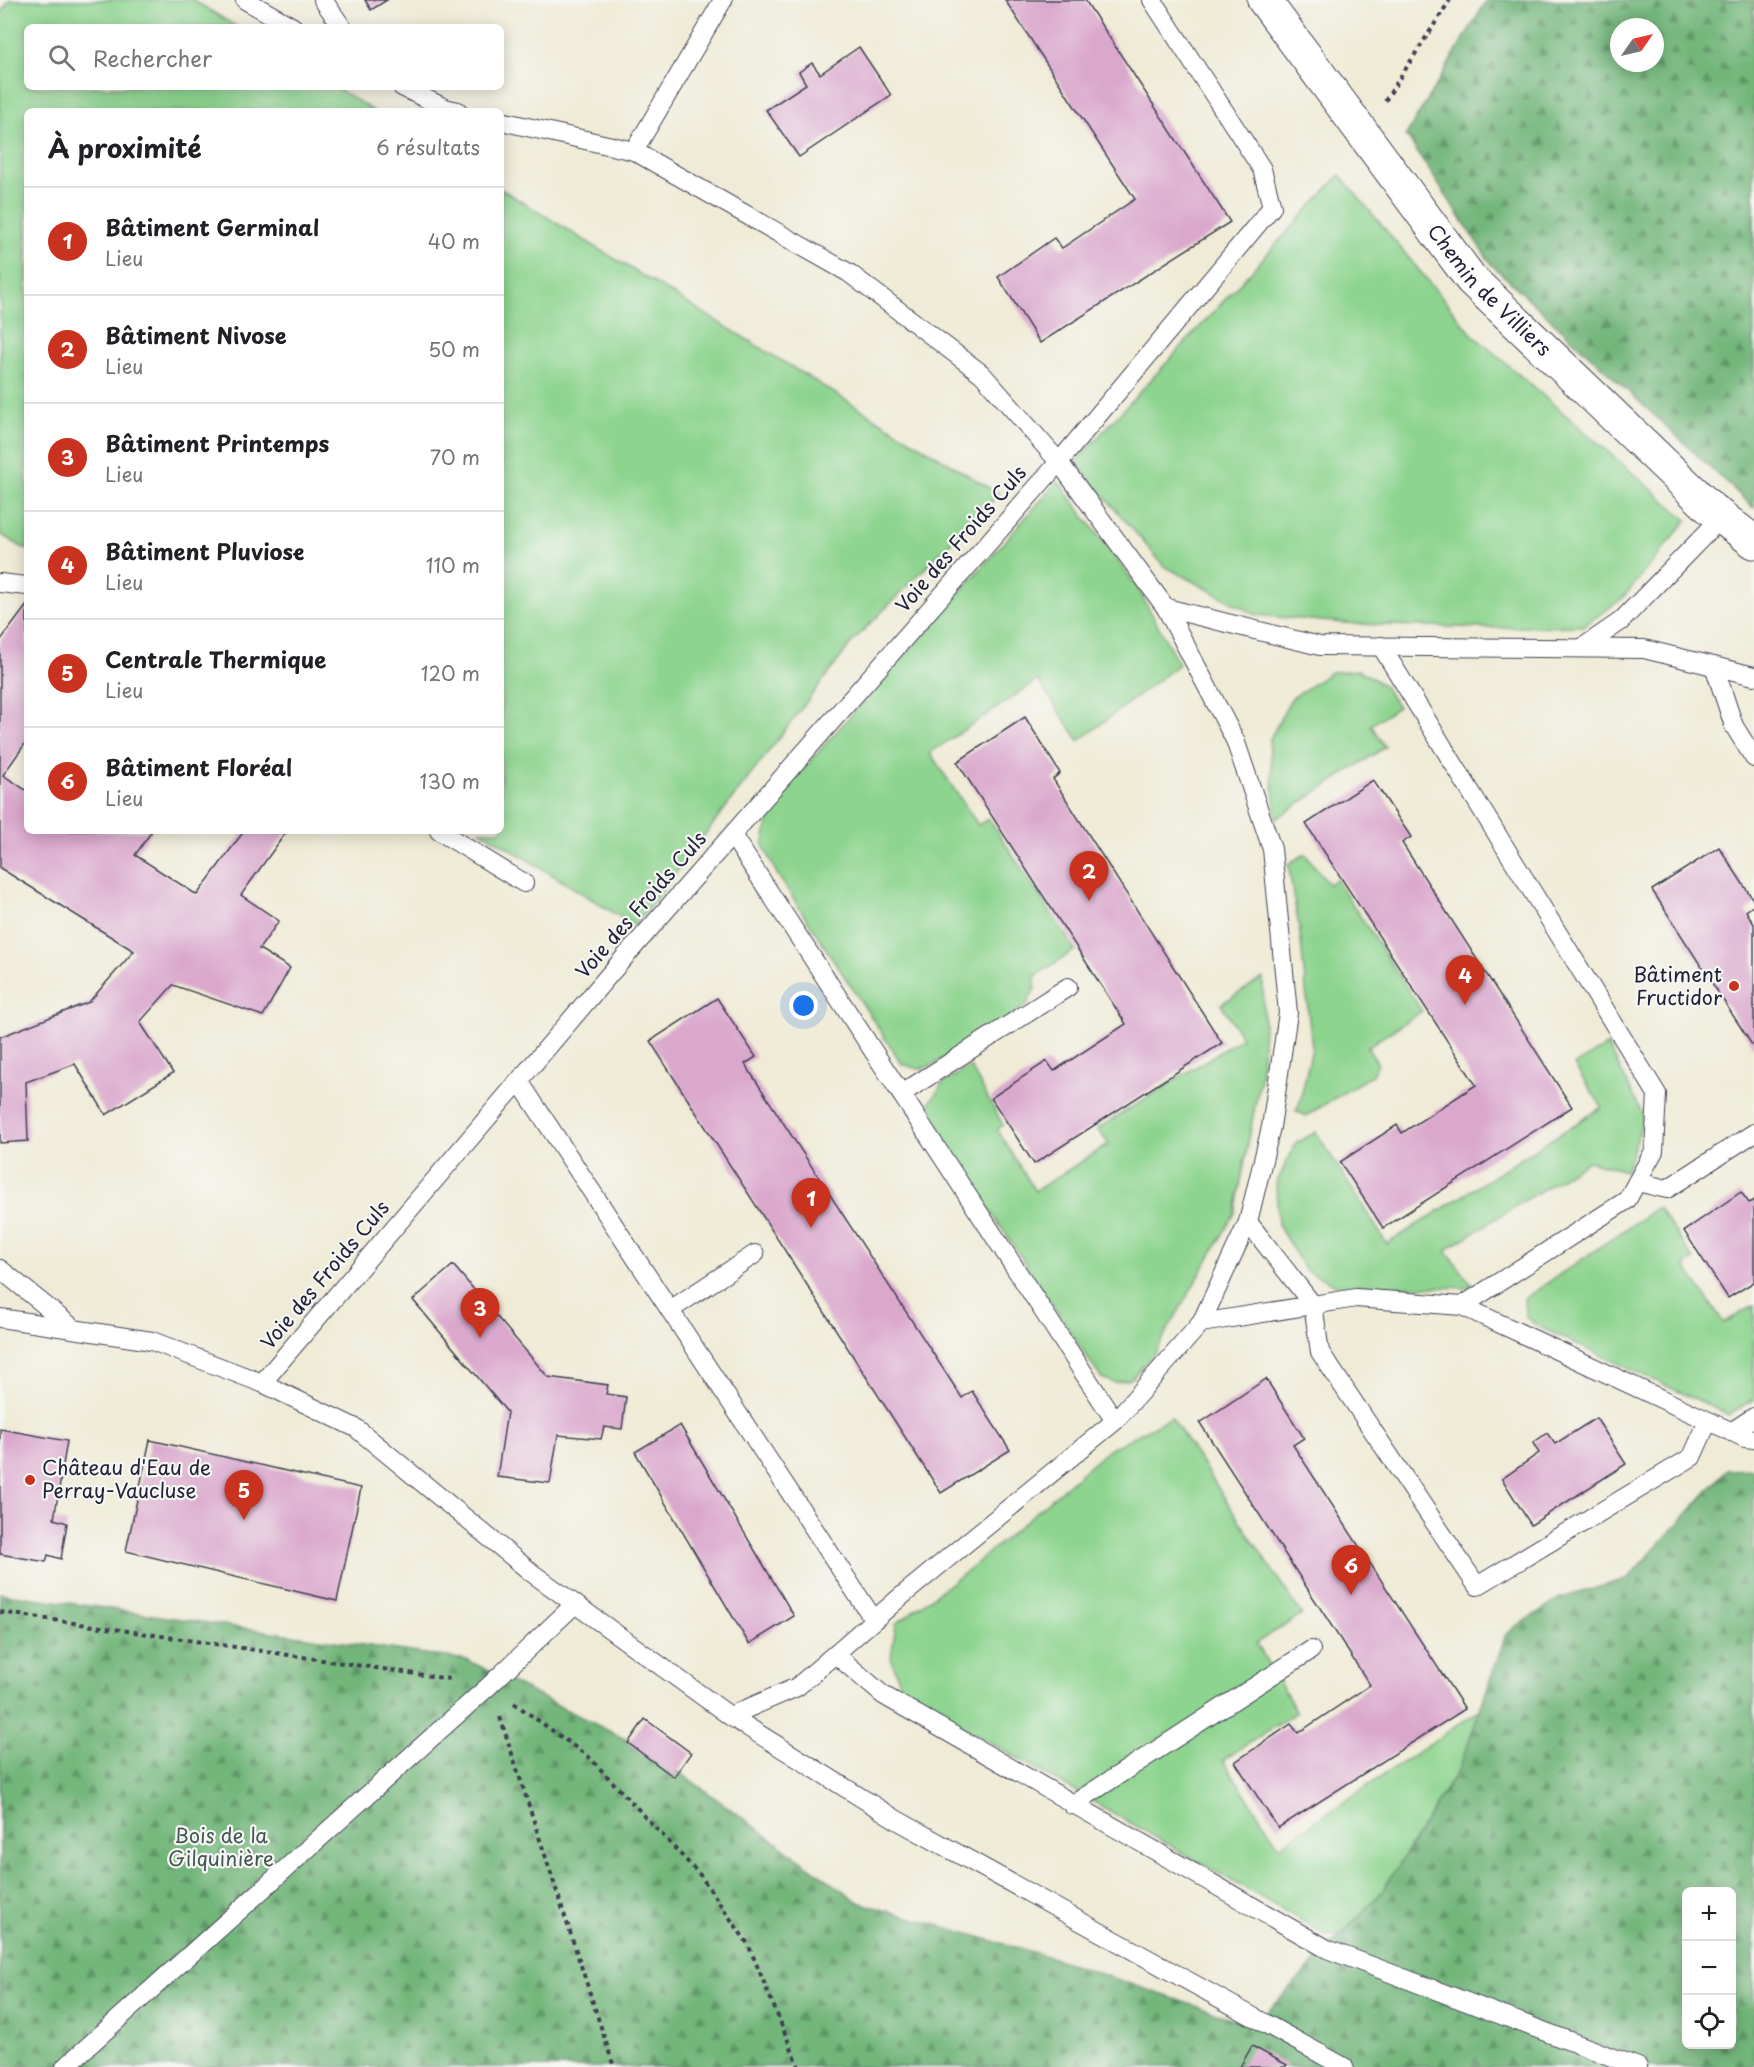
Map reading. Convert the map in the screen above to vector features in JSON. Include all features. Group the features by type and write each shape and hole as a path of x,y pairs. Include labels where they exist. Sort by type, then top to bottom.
{"street":[{"name":"Chemin de Villiers","path":"1264,0 1470,279 1722,517 1754,542"}],"lane":[{"path":"245,0 288,24"},
{"path":"323,0 340,24"},
{"path":"634,151 723,0"},
{"name":"Voie des Froids Culs","path":"262,1383 519,1081 1059,462 1272,207 1262,169 1152,0"},
{"path":"408,90 445,108"},
{"path":"504,122 634,151 849,273 982,374 1059,462 1166,608 1235,740 1272,849 1288,1013 1271,1127 1248,1222 1201,1323 1115,1421 874,1620 797,1687 730,1716"},
{"path":"1582,648 1622,621 1722,517"},
{"path":"0,583 24,586"},
{"path":"1166,608 1320,645 1644,648 1754,676"},
{"path":"1381,646 1657,1094 1654,1151 1627,1200 1462,1306"},
{"path":"1714,666 1734,726 1754,758"},
{"path":"444,834 524,883"},
{"path":"732,835 1115,1421"},
{"path":"900,1094 1068,987"},
{"path":"519,1081 874,1620"},
{"path":"1637,1182 1667,1189 1754,1133"},
{"path":"1248,1222 1313,1305 1320,1352 1477,1586 1692,1457 1708,1420"},
{"path":"670,1310 755,1254"},
{"path":"0,1269 75,1329"},
{"path":"1201,1323 1356,1298 1462,1306 1746,1438 1754,1418"},
{"path":"0,1318 152,1341 262,1383 356,1428 532,1573 730,1716 897,1820 1344,2067"},
{"path":"65,2067 490,1685 575,1604"},
{"path":"1072,1805 1311,1650"},
{"path":"835,1654 883,1695 1072,1805 1328,1949 1638,2067"}],"path":[{"path":"1364,135 1450,0"},
{"path":"490,1685 589,1757 700,1875 748,1944 799,2067"}],"green space":[{"path":"9,0 193,0 232,24 24,24 24,90 340,90 369,108 24,108 24,548 0,534 0,15"},
{"path":"1487,0 1754,0 1754,508 1491,264 1406,135"},
{"path":"1340,175 1472,334 1687,520 1622,599 1583,626 1487,628 1356,624 1256,615 1164,566 1075,462"},
{"path":"504,191 999,494 854,640 635,926 486,834 504,834"},
{"path":"1058,481 1137,587 1179,664 1079,741 1038,680 930,753 978,825 989,819 1075,950 1035,976 1035,988 1026,1006 934,1065 919,1069 902,1064 777,874 763,845 769,819 783,792"},
{"path":"1359,670 1383,685 1398,707 1371,725 1385,747 1276,819 1269,741 1291,699 1331,672"},
{"path":"1305,854 1329,884 1336,879 1422,1011 1367,1047 1378,1064 1372,1075 1306,1116 1296,1111 1312,1048 1300,933 1288,864"},
{"path":"1263,978 1264,1028 1261,1074 1235,1213 1155,1352 1131,1379 1115,1383 1101,1378 924,1111 943,1083 970,1066 1003,1125 997,1130 1035,1191 1109,1144 1097,1129 1242,1038 1221,1004"},
{"path":"1608,1045 1644,1117 1626,1171 1588,1161 1446,1250 1474,1288 1336,1285 1305,1270 1278,1225 1276,1184 1296,1143 1316,1132 1387,1244 1602,1107 1574,1065"},
{"path":"1658,1207 1694,1260 1685,1266 1724,1323 1754,1305 1754,1399 1729,1415 1535,1325 1525,1315 1524,1299"},
{"path":"1171,1417 1302,1615 1256,1643 1297,1712 1223,1760 1279,1846 1480,1710 1460,1767 1382,1892 1340,1936 1325,1934 903,1693 891,1657 896,1624 971,1568 1108,1450"},
{"name":"Bois de la Gilquinière","path":"1754,1469 1754,2067 0,2067 0,1593 467,1660 653,1753 860,1903 1057,1959 1254,2026 1382,1892 1460,1767 1506,1634 1558,1599 1627,1579 1727,1470"}],"building":[{"path":"365,0 387,0 371,10"},
{"path":"1005,0 1085,0 1230,222 1040,343 998,277 1054,238 1062,248 1135,199"},
{"path":"859,47 891,95 799,157 766,110 806,84 799,72 812,63 820,74"},
{"path":"24,609 24,745 3,775 24,789 24,834 150,834 135,855 197,895 242,834 285,834 241,895 279,921 259,949 290,968 263,1016 173,985 140,1022 173,1073 106,1115 75,1064 26,1082 28,1141 0,1143 0,1037 89,1002 134,951 0,868 0,641"},
{"path":"1025,717 1060,773 1053,779 1222,1043 1034,1164 991,1098 1047,1061 1054,1071 1126,1024 957,762"},
{"path":"1373,780 1411,837 1402,843 1572,1107 1383,1228 1340,1162 1397,1125 1402,1133 1476,1085 1306,824"},
{"name":"Bâtiment Fructidor","path":"1719,847 1754,901 1754,905 1746,911 1754,924 1754,1048 1652,890"},
{"path":"717,998 756,1057 745,1064 962,1398 972,1391 1010,1450 941,1493 650,1041"},
{"path":"1741,1192 1749,1203 1754,1200 1754,1282 1728,1298 1684,1231"},
{"path":"453,1265 548,1377 608,1385 606,1394 626,1397 622,1429 604,1427 601,1439 558,1435 550,1483 497,1477 507,1412 413,1300"},
{"path":"1266,1379 1304,1438 1293,1445 1465,1709 1278,1828 1235,1762 1291,1724 1298,1733 1370,1685 1200,1423"},
{"path":"1596,1418 1626,1464 1531,1525 1502,1479 1539,1453 1533,1443 1547,1433 1555,1444"},
{"path":"680,1425 794,1616 749,1644 635,1452"},
{"name":"Château d'Eau de Perray-Vaucluse","path":"0,1429 67,1441 54,1519 67,1523 61,1559 48,1555 46,1562 0,1554"},
{"path":"150,1440 361,1488 337,1601 126,1551"},
{"path":"645,1719 691,1753 674,1777 628,1743"},
{"path":"1252,2046 1287,2065 1285,2067 1240,2067"}],"place":[{"name":"Bâtiment Nivose","path":"1089,901"},
{"name":"Bâtiment Fructidor","path":"1734,986"},
{"name":"Bâtiment Pluviose","path":"1465,1005"},
{"name":"Bâtiment Germinal","path":"811,1228"},
{"name":"Bâtiment Printemps","path":"480,1338"},
{"name":"Château d'Eau de Perray-Vaucluse","path":"30,1480"},
{"name":"Centrale Thermique","path":"244,1520"},
{"name":"Bâtiment Floréal","path":"1351,1595"}]}
